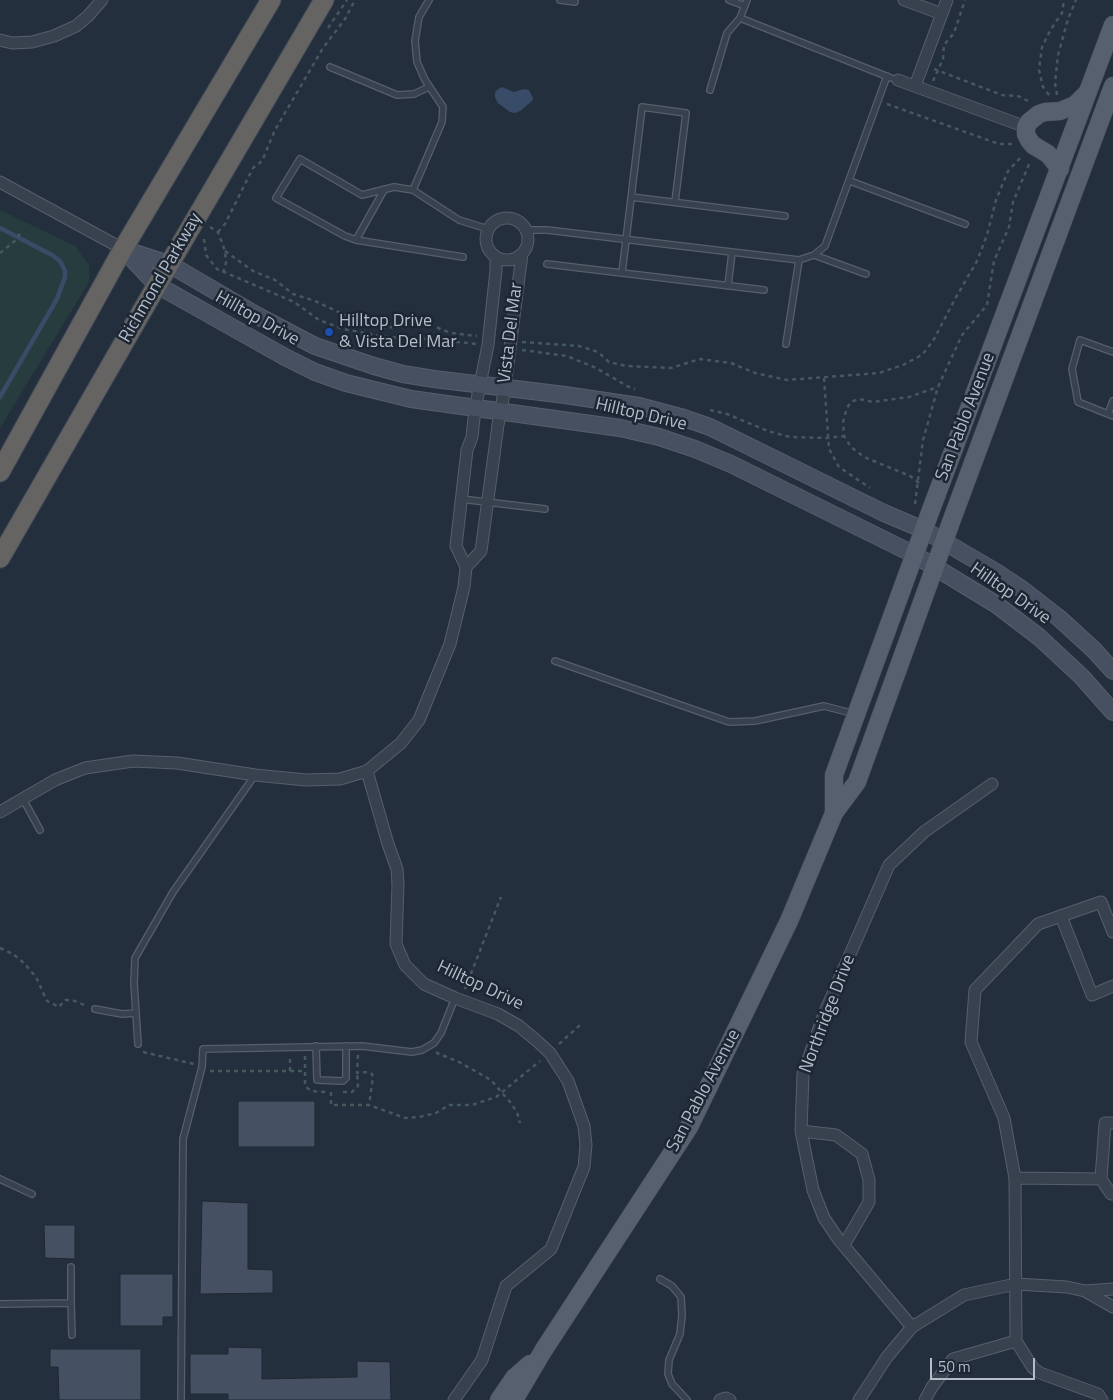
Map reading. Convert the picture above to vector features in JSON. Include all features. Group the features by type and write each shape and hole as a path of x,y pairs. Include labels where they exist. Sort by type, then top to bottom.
{"highway":[{"path":"0,472 124,249 271,0"},
{"name":"Richmond Parkway","path":"0,558 156,285 324,0"}],"main road":[{"name":"San Pablo Avenue","path":"834,813 834,775 1113,25"},
{"name":"San Pablo Avenue","path":"514,1400 543,1351 688,1127 789,921 834,813 857,782 934,567 1113,86"},
{"path":"1060,169 1048,154 1033,145 1026,134 1026,127 1033,117 1045,112 1060,111 1075,105 1089,92"},
{"name":"Hilltop Drive","path":"124,249 169,264 288,332 315,346 345,358 403,374 639,406 684,418 736,439 884,513 924,530 996,572 1024,590 1059,618 1094,650 1113,671"},
{"name":"Hilltop Drive","path":"124,249 156,285 239,333 315,372 376,392 411,399 620,428 695,448 731,464 915,555 997,604 1039,637 1082,677 1113,712"},
{"name":"San Pablo Avenue","path":"499,1400 514,1378 543,1351"}],"street":[{"path":"0,40 12,43 32,42 54,36 76,26 102,0"},
{"path":"904,0 942,14"},
{"path":"915,86 947,0"},
{"path":"893,78 1026,127"},
{"name":"Hilltop Drive","path":"0,182 124,249"},
{"path":"509,217 522,224 527,230 527,247 522,254 514,259 504,260 496,257 490,252 486,244 488,229 493,222 501,218 509,217"},
{"name":"Vista Del Mar","path":"496,257 488,341 475,409 472,437 467,450 456,546 466,567 481,551 506,387 522,254"},
{"path":"0,812 55,780 85,768 133,762 177,763 255,775 315,780 340,779 367,771 401,743 419,720 450,644 464,587 466,567"},
{"name":"Hilltop Drive","path":"367,771 397,869 396,944 405,965 424,984 498,1014 520,1026 550,1053 568,1081 584,1126 586,1145 584,1167 551,1249 506,1286 482,1360 454,1400"},
{"name":"Northridge Drive","path":"912,1327 824,1218 812,1190 801,1131 804,1074 824,1014 890,865 924,832 992,784"},
{"path":"1102,1400 1098,1394 1040,1374 1033,1368 1016,1341 1015,1178 1004,1118 971,1042 975,990 1038,924 1101,902 1113,932"},
{"path":"1061,916 1092,995 1113,986"},
{"path":"1113,1123 1105,1123 1101,1179 1111,1194 1113,1194"},
{"path":"801,1131 836,1135 862,1154 869,1180 869,1202 844,1245"},
{"path":"1015,1178 1101,1179"},
{"path":"860,1400 887,1357 912,1327 964,1295 1016,1284 1067,1287 1084,1291 1113,1306"},
{"path":"1084,1291 1113,1289"},
{"path":"925,1400 953,1358 1016,1341"},
{"path":"720,1400 726,1398 730,1400"}],"lane":[{"path":"413,190 442,122 442,108 417,62 415,41 420,17 429,0"},
{"path":"560,0 575,2"},
{"path":"710,90 727,33 740,18 746,3 729,0"},
{"path":"527,230 547,230 799,260 814,255 825,246 879,100 893,78 740,18"},
{"path":"330,67 397,95 414,94 429,87"},
{"path":"622,273 642,107 686,113 674,202"},
{"path":"463,257 356,240 345,236 276,198 300,159 362,195 394,187 413,190 459,220 488,229"},
{"path":"850,181 965,224"},
{"path":"356,240 384,190"},
{"path":"631,197 785,216"},
{"path":"728,286 732,252"},
{"path":"814,255 866,274"},
{"path":"786,344 799,260"},
{"path":"547,264 764,290"},
{"path":"1113,352 1080,340 1072,369 1078,402 1111,415 1113,401"},
{"path":"461,499 545,509"},
{"path":"555,661 729,722 755,721 824,706 857,714"},
{"path":"138,1044 134,983 136,958 173,892 255,775"},
{"path":"23,799 40,830"},
{"path":"181,1400 183,1139 202,1067 203,1049 369,1046 400,1052 422,1050 434,1043 441,1033 456,998"},
{"path":"96,1009 122,1014 136,1013"},
{"path":"316,1046 317,1080 344,1081 346,1078 346,1046"},
{"path":"0,1179 32,1194"},
{"path":"70,1267 72,1335"},
{"path":"660,1279 672,1286 681,1297 680,1334 669,1360 668,1374 672,1384 687,1400"},
{"path":"0,1304 72,1303"}],"path":[{"path":"218,232 225,224 253,168 262,161 275,130 323,48 345,19 355,0"},
{"path":"929,92 943,59 944,46 954,33 965,0"},
{"path":"1051,99 1043,87 1039,70 1042,47 1062,13 1064,0"},
{"path":"1058,99 1055,82 1058,55 1068,19 1076,0"},
{"path":"922,65 1002,95 1018,96 1034,103"},
{"path":"879,100 998,144"},
{"path":"510,344 578,346 598,352 609,362 626,366 671,368 700,359 731,363 755,374 787,380 879,374 922,355 933,341 977,261 987,236 996,200 1008,171 1025,154"},
{"path":"914,511 923,440 938,386 962,334 986,305 994,261 1009,227 1014,202 1032,158"},
{"path":"209,226 218,232 225,251 226,262 223,273 294,302 318,320 342,329 386,337 488,341"},
{"path":"0,253 16,240 21,233"},
{"path":"225,251 253,271 275,280 294,294 315,301 360,322 386,328 412,324 433,326 451,333 488,341"},
{"path":"510,344 567,356 596,368 629,387 639,390"},
{"path":"824,378 829,450 840,468 876,492"},
{"path":"919,483 910,476 864,457 851,447 844,436 843,422 851,402 859,399 873,402 909,397 938,386"},
{"path":"703,408 726,414 768,431 790,437 828,438 844,436"},
{"path":"0,948 13,954 24,963 36,977 47,1001 59,1007 65,1000 72,1000 96,1009"},
{"path":"331,1092 331,1105 369,1105 405,1118 436,1113 449,1105 472,1105 496,1097 550,1053 580,1025"},
{"path":"138,1044 136,1050 196,1064 209,1071 305,1071"},
{"path":"432,1055 437,1053"},
{"path":"366,1056 358,1056 357,1073 368,1072 372,1074 369,1105"}],"green space":[{"path":"0,210 75,246 89,265 89,282 0,428"}],"water":[{"path":"502,87 514,92 524,89 529,90 533,98 532,101 520,111 510,112 498,103 495,97 497,90"}],"building":[{"path":"238,1101 315,1101 315,1147 238,1147"},
{"path":"202,1201 248,1203 248,1269 273,1270 273,1293 200,1294"},
{"path":"44,1225 75,1225 75,1259 45,1258"},
{"path":"120,1274 173,1274 173,1317 163,1317 163,1326 120,1326"},
{"path":"228,1347 262,1348 262,1379 357,1377 357,1361 390,1362 391,1400 228,1400 228,1394 190,1394 190,1354 228,1354"},
{"path":"50,1349 141,1349 141,1400 59,1400 58,1367 50,1367"}],"waterway":[{"path":"0,228 52,255 60,261 65,271 65,277 57,299 0,397"}],"place":[{"name":"Hilltop Drive & Vista Del Mar","path":"329,332"}]}
